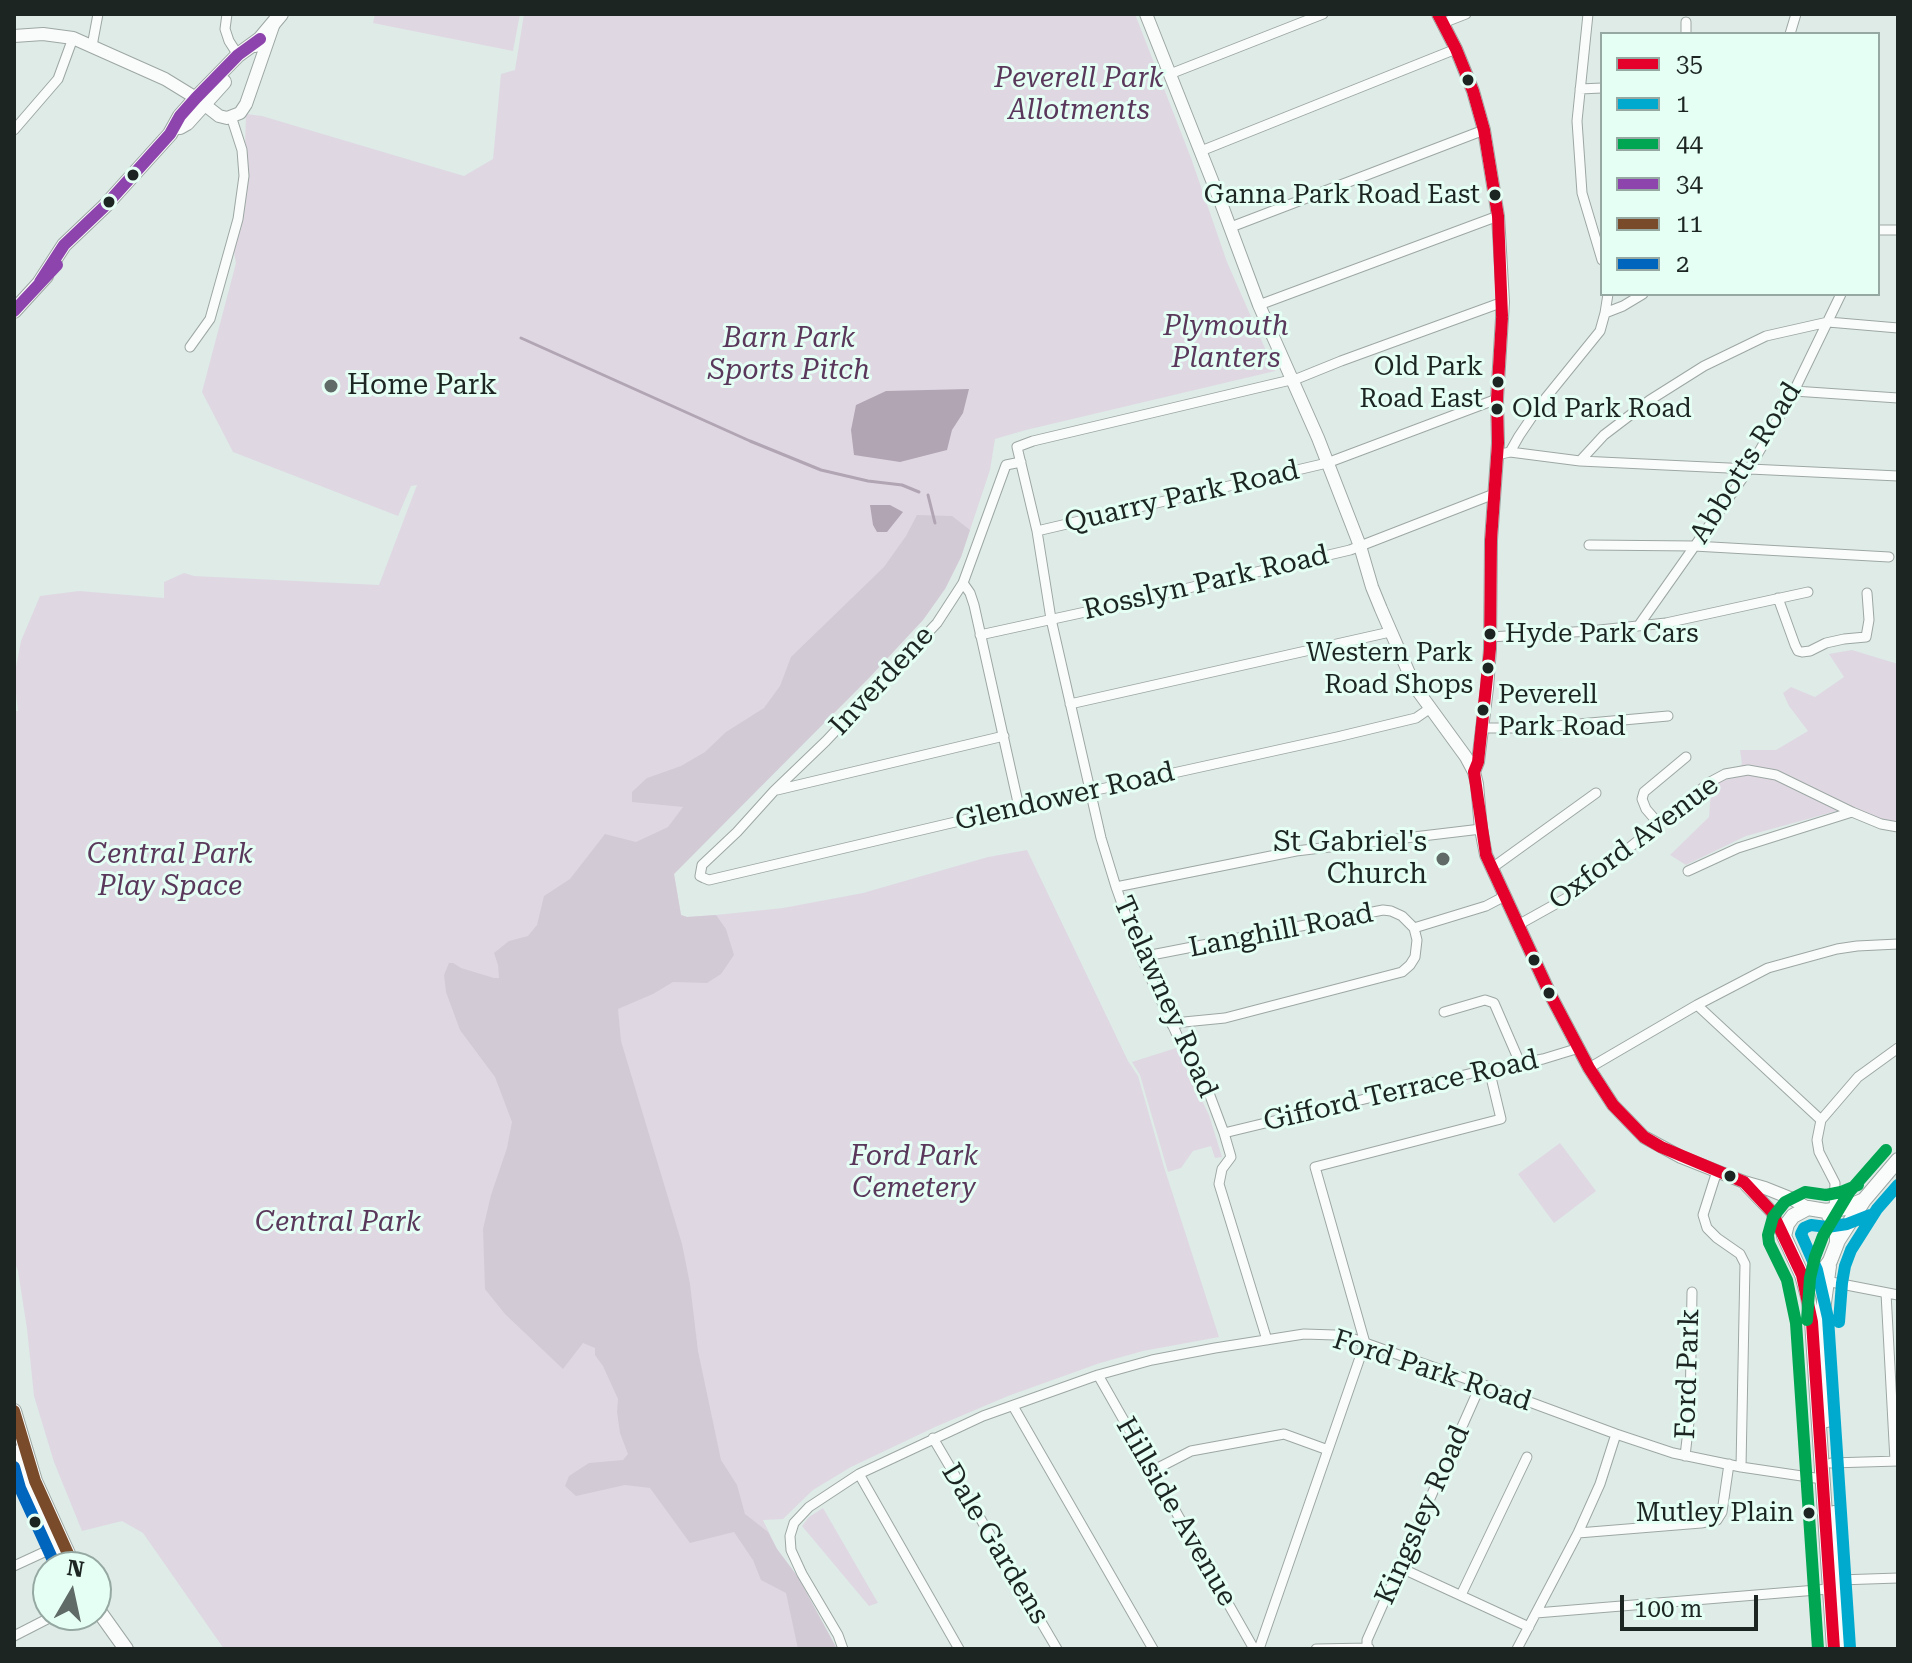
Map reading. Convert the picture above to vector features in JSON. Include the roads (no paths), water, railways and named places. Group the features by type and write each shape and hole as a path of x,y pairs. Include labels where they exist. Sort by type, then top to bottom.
{"main road":[{"path":"14,311 40,282 64,245 105,206 170,134 180,116 244,61 277,19"},
{"path":"200,101 238,55 260,39"},
{"path":"1826,1479 1831,1463 1823,1326 1830,1261 1837,1243 1864,1200 1896,1164"},
{"path":"1834,1649 1834,1585 1812,1322 1802,1275 1784,1236 1793,1216 1808,1208 1830,1211 1864,1200"},
{"path":"1830,1211 1837,1227 1837,1243"},
{"path":"1802,1275 1812,1276 1822,1272 1830,1261"},
{"path":"14,1411 35,1481 67,1551"},
{"path":"14,1452 28,1495 55,1551"},
{"path":"1834,1585 1844,1649"},
{"path":"112,1629 126,1649"}],"street":[{"path":"92,46 98,14"},
{"path":"227,14 225,29 238,55"},
{"path":"1146,14 1259,305 1299,393 1360,546 1372,587 1406,670 1429,709 1466,757 1476,778"},
{"path":"1170,74 1323,14"},
{"path":"1466,14 1441,19 1473,91 1484,130 1498,216 1503,302 1497,399 1504,454 1494,494 1487,688 1476,778 1486,855 1551,996 1589,1068 1613,1105 1644,1137 1681,1157 1777,1192 1808,1208"},
{"path":"1588,14 1577,121 1582,193 1600,253"},
{"path":"14,36 43,34 73,38 165,79 219,116 231,116 240,113 246,104 277,19"},
{"path":"1686,22 1686,32"},
{"path":"14,130 58,79 73,38"},
{"path":"1201,151 1456,49"},
{"path":"1580,89 1600,88"},
{"path":"190,347 210,319 240,208 244,176 242,150 231,116"},
{"path":"1231,227 1484,130"},
{"path":"1259,305 1498,216"},
{"path":"1504,454 1600,331 1608,296"},
{"path":"1605,313 1640,296"},
{"name":"Abbotts Road","path":"1639,625 1749,469 1794,391 1840,296"},
{"path":"1021,462 1017,447 1033,441 1299,378 1503,302"},
{"path":"1580,461 1604,435 1650,400 1704,366 1766,336 1828,322 1898,328"},
{"path":"1794,391 1898,398"},
{"path":"1327,463 1497,399"},
{"path":"1504,454 1580,461 1896,476"},
{"name":"Trelawney Road","path":"1021,462 1037,531 1051,619 1090,792 1116,887 1141,957 1172,1025 1209,1093 1224,1133 1231,1157 1222,1169 1219,1184 1267,1340"},
{"name":"Inverdene","path":"700,876 702,865 826,741 937,623 963,583 1006,465 1021,462"},
{"name":"Quarry Park Road","path":"1037,531 1327,463"},
{"name":"Rosslyn Park Road","path":"980,635 1360,546 1494,494"},
{"path":"1589,545 1694,546 1889,557"},
{"path":"963,583 970,593 1019,807"},
{"path":"1490,637 1590,631 1690,619 1808,592"},
{"path":"1778,598 1795,645 1802,652 1826,643 1866,637 1869,620 1867,593"},
{"path":"1070,704 1390,632"},
{"name":"Glendower Road","path":"700,876 709,880 1337,737 1416,718 1429,709"},
{"path":"1481,728 1534,728 1668,716"},
{"path":"774,791 1004,736"},
{"path":"1659,824 1646,809 1642,799 1644,792 1686,757"},
{"name":"Oxford Avenue","path":"1518,925 1570,896 1710,782 1725,774 1748,770 1776,775 1852,812 1881,824 1898,827"},
{"path":"1492,868 1596,793"},
{"path":"1688,871 1738,848 1852,812"},
{"path":"1116,887 1296,851 1481,829"},
{"name":"Langhill Road","path":"1141,957 1383,910 1402,916 1414,928 1486,906 1505,896"},
{"path":"1172,1025 1225,1018 1402,972 1415,957 1417,940 1414,928"},
{"path":"1589,1068 1768,968 1837,949 1898,944"},
{"path":"1444,1012 1485,1000 1494,1003 1520,1063"},
{"path":"1697,1005 1821,1120"},
{"name":"Gifford Terrace Road","path":"1224,1133 1579,1048"},
{"path":"1830,1211 1835,1183 1819,1152 1817,1140 1821,1120 1858,1077 1898,1048"},
{"path":"1256,1649 1365,1343 1315,1167 1501,1119 1489,1069"},
{"path":"1717,1171 1703,1215 1707,1228 1740,1254 1745,1264 1741,1467"},
{"path":"1744,1182 1772,1212 1784,1236"},
{"path":"1826,1281 1898,1295"},
{"name":"Ford Park","path":"1685,1456 1690,1413 1692,1292"},
{"path":"1831,1463 1896,1461 1886,1293"},
{"name":"Ford Park Road","path":"843,1649 791,1550 790,1536 794,1523 809,1507 859,1474 983,1416 1098,1375 1152,1360 1267,1340 1304,1334 1335,1335 1685,1456 1826,1479"},
{"name":"Hillside Avenue","path":"1098,1375 1256,1649"},
{"name":"Kingsley Road","path":"1370,1648 1367,1640 1481,1384"},
{"path":"1013,1406 1153,1649"},
{"path":"1152,1471 1191,1451 1284,1434 1328,1450"},
{"path":"1517,1649 1578,1533 1600,1484 1616,1434"},
{"name":"Dale Gardens","path":"933,1438 1057,1649"},
{"path":"1461,1595 1527,1457"},
{"path":"1578,1533 1717,1520 1722,1512 1729,1464"},
{"path":"859,1474 959,1649"},
{"path":"14,1566 53,1548"},
{"path":"1401,1568 1529,1627"},
{"path":"1536,1613 1898,1578"},
{"path":"14,1636 32,1627"},
{"path":"1316,1649 1370,1648"}],"waterway":[{"path":"521,338 821,470 902,485 919,492"},
{"path":"928,495 935,523"}],"place":[{"name":"Ganna Park Road East","path":"1495,195"},
{"name":"Old Park Road East","path":"1498,382"},
{"name":"Home Park","path":"331,386"},
{"name":"Old Park Road","path":"1497,409"},
{"name":"Hyde Park Cars","path":"1490,634"},
{"name":"Western Park Road Shops","path":"1488,668"},
{"name":"Peverell Park Road","path":"1483,710"},
{"name":"St Gabriel's Church","path":"1443,859"},
{"name":"Mutley Plain","path":"1809,1513"}],"park label":[{"name":"Peverell Park Allotments","path":"1079,95"},
{"name":"Plymouth Planters","path":"1226,343"},
{"name":"Barn Park Sports Pitch","path":"789,355"},
{"name":"Central Park Play Space","path":"170,871"},
{"name":"Ford Park Cemetery","path":"914,1173"},
{"name":"Central Park","path":"338,1223"}]}
